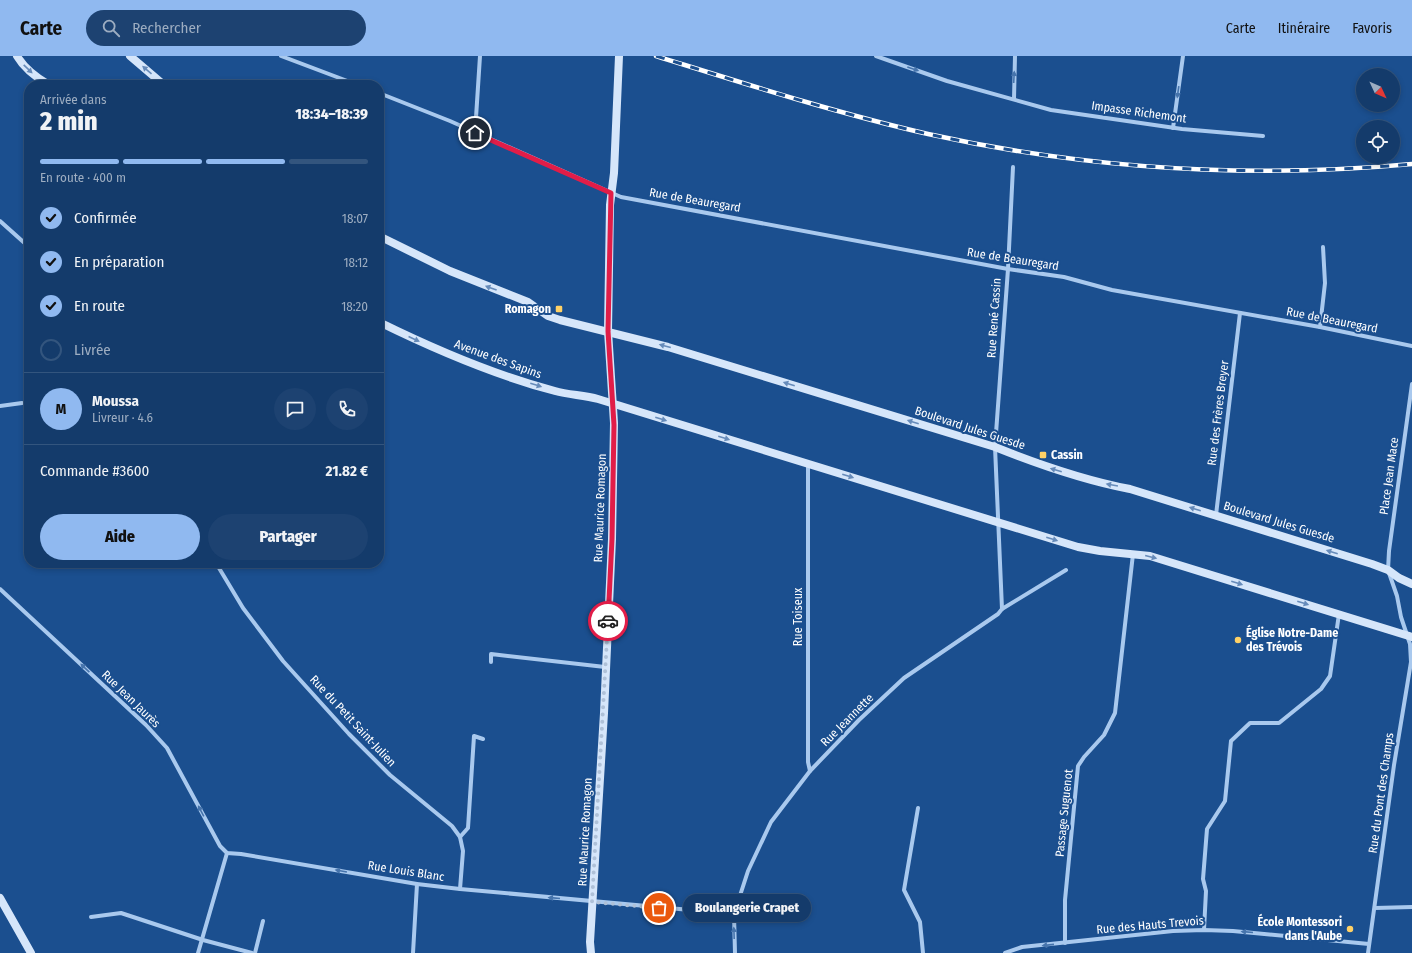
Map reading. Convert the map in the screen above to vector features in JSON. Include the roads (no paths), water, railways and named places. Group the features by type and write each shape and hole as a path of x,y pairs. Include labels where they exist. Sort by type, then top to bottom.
{"street":[{"path":"17,56 35,76 41,80"},
{"path":"130,56 158,80"},
{"path":"281,56 345,80"},
{"path":"475,133 480,56"},
{"name":"Impasse Richemont","path":"876,56 947,81 1051,110 1173,128 1263,136"},
{"path":"1014,99 1016,56"},
{"path":"1173,128 1183,56"},
{"name":"Rue Maurice Romagon","path":"590,953 612,539 614,404 608,331 611,193 614,173 619,60"},
{"name":"Rue de Beauregard","path":"384,95 621,197 1008,269 1064,277 1112,290 1412,346"},
{"name":"Rue René Cassin","path":"1002,609 995,447 1008,269 1013,167"},
{"path":"0,221 24,243"},
{"name":"Boulevard Jules Guesde","path":"384,238 450,271 528,302 548,316 668,347 995,447 1040,465 1106,484 1130,489 1216,515 1372,564 1388,570 1399,578 1412,584"},
{"path":"1320,328 1325,283 1322,247"},
{"name":"Rue des Frères Breyer","path":"1216,515 1240,313"},
{"name":"Avenue des Sapins","path":"384,324 424,344 506,376 556,392 591,397 614,404"},
{"name":"Place Jean Mace","path":"1388,570 1389,551 1412,384"},
{"path":"0,406 22,403"},
{"path":"614,404 999,523 1085,548 1150,556 1410,636"},
{"name":"Rue Toiseux","path":"808,464 808,762 810,771"},
{"name":"Passage Suguenot","path":"1065,943 1065,900 1078,766 1104,735 1115,713 1133,553"},
{"name":"Rue du Petit Saint-Julien","path":"219,568 243,608 283,661 349,734 390,775 452,826 460,837"},
{"name":"Rue Jeannette","path":"735,953 734,914 748,871 771,822 810,771 859,720 904,678 998,614 1002,609 1066,570"},
{"name":"Rue du Pont des Champs","path":"1368,953 1394,765 1411,662 1410,636 1401,617 1397,596 1388,570"},
{"name":"Rue Jean Jaurès","path":"0,589 141,720 167,748 220,846 228,853"},
{"path":"1204,930 1206,891 1203,879 1207,829 1225,801 1232,741 1250,723 1279,723 1321,689 1330,676 1339,614"},
{"path":"491,662 491,654 605,667"},
{"path":"460,890 463,851 460,837 468,828 474,736 483,739"},
{"path":"918,808 904,890 920,922 923,953"},
{"path":"198,953 228,853"},
{"name":"Rue Louis Blanc","path":"228,853 460,890 734,914"},
{"path":"413,953 417,884"},
{"path":"0,898 30,951"},
{"path":"1375,908 1412,907"},
{"path":"91,917 121,913 202,940 253,953 263,921"},
{"name":"Rue des Hauts Trevois","path":"1005,953 1022,947 1173,931 1204,930 1233,931 1369,944"}],"railway":[{"path":"656,56 791,98 894,126 988,146 1048,156 1169,168 1230,170 1290,171 1412,164"}],"place":[{"name":"Romagon","path":"559,309"},
{"name":"Cassin","path":"1043,455"},
{"name":"Église Notre-Dame des Trévois","path":"1238,640"},
{"name":"Boulangerie Crapet","path":"659,908"},
{"name":"École Montessori dans l'Aube","path":"1350,929"}]}
